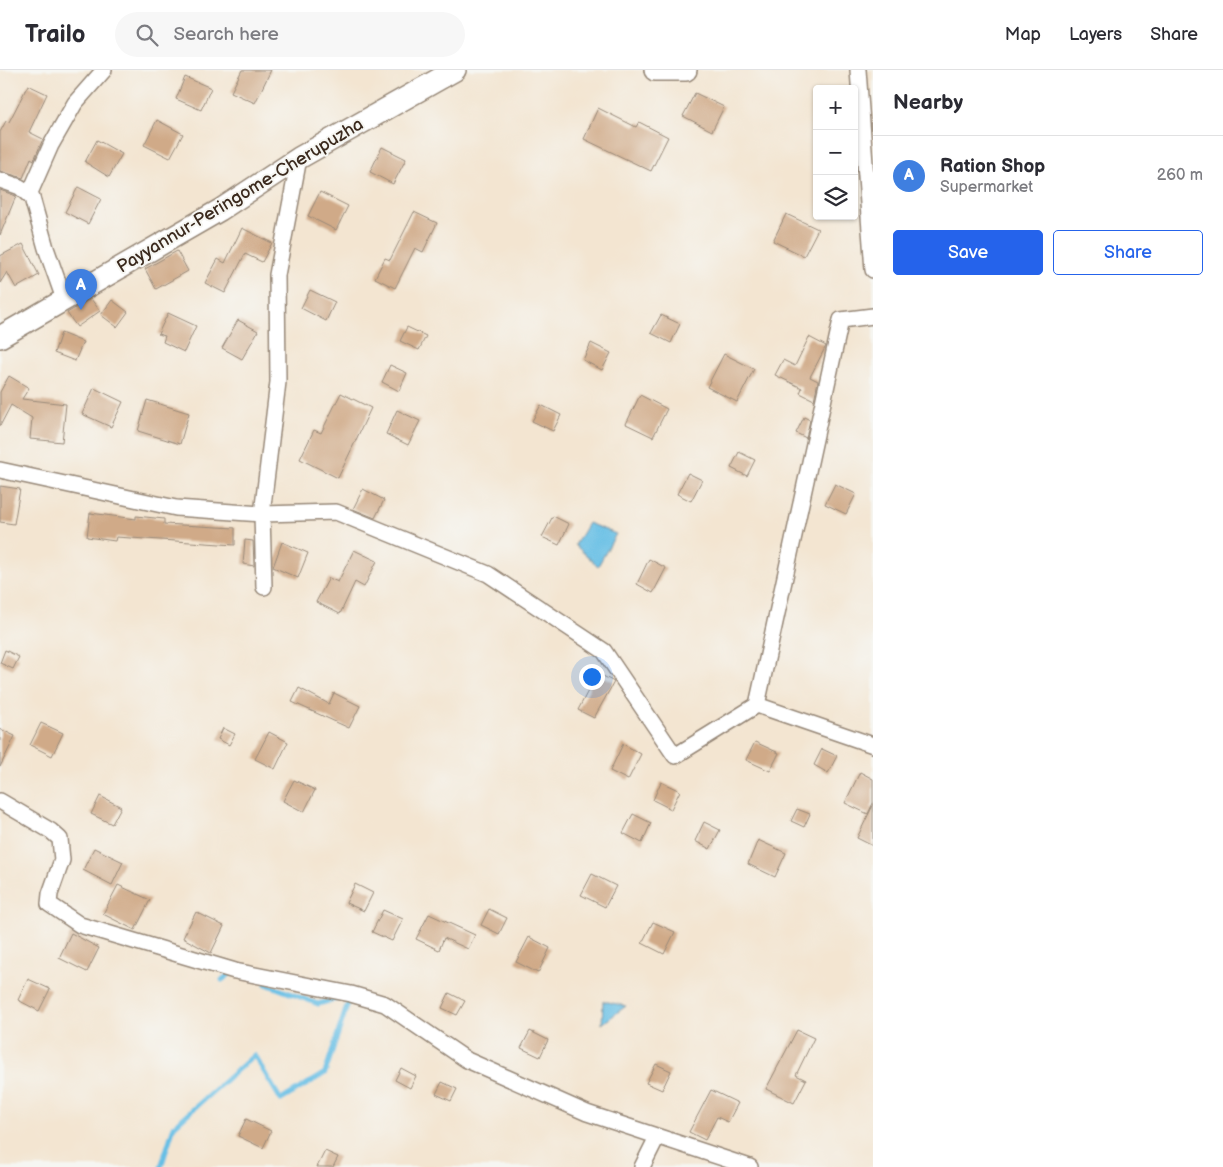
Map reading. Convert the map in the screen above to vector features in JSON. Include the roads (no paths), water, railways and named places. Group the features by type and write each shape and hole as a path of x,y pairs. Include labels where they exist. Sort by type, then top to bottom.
{"main road":[{"name":"Payyannur-Peringome-Cherupuzha","path":"0,337 220,210 299,158 455,70"},
{"path":"655,70 686,70"}],"street":[{"path":"29,194 51,144 75,103 104,70"},
{"path":"858,70 873,270"},
{"path":"264,587 262,514 278,382 277,275 299,158"},
{"path":"0,180 20,187 32,198 46,248 64,299"},
{"path":"0,470 176,508 262,514 336,512 488,574 604,652 675,756 757,705 841,320 873,316"},
{"path":"757,705 873,745"},
{"path":"0,801 51,831 60,839 62,860 50,894 49,904 80,925 235,971 351,994 385,1004 467,1060 587,1113 750,1167"},
{"path":"642,1167 657,1137"}],"water":[{"path":"588,523 616,534 598,566 575,545"},
{"path":"603,1001 626,1006 602,1024"}],"waterway":[{"path":"222,980 231,973"},
{"path":"266,984 318,1004 343,997"},
{"path":"161,1167 174,1126 254,1055 281,1100 325,1073 350,997"}],"place":[{"name":"Ration Shop","path":"81,310"}]}
